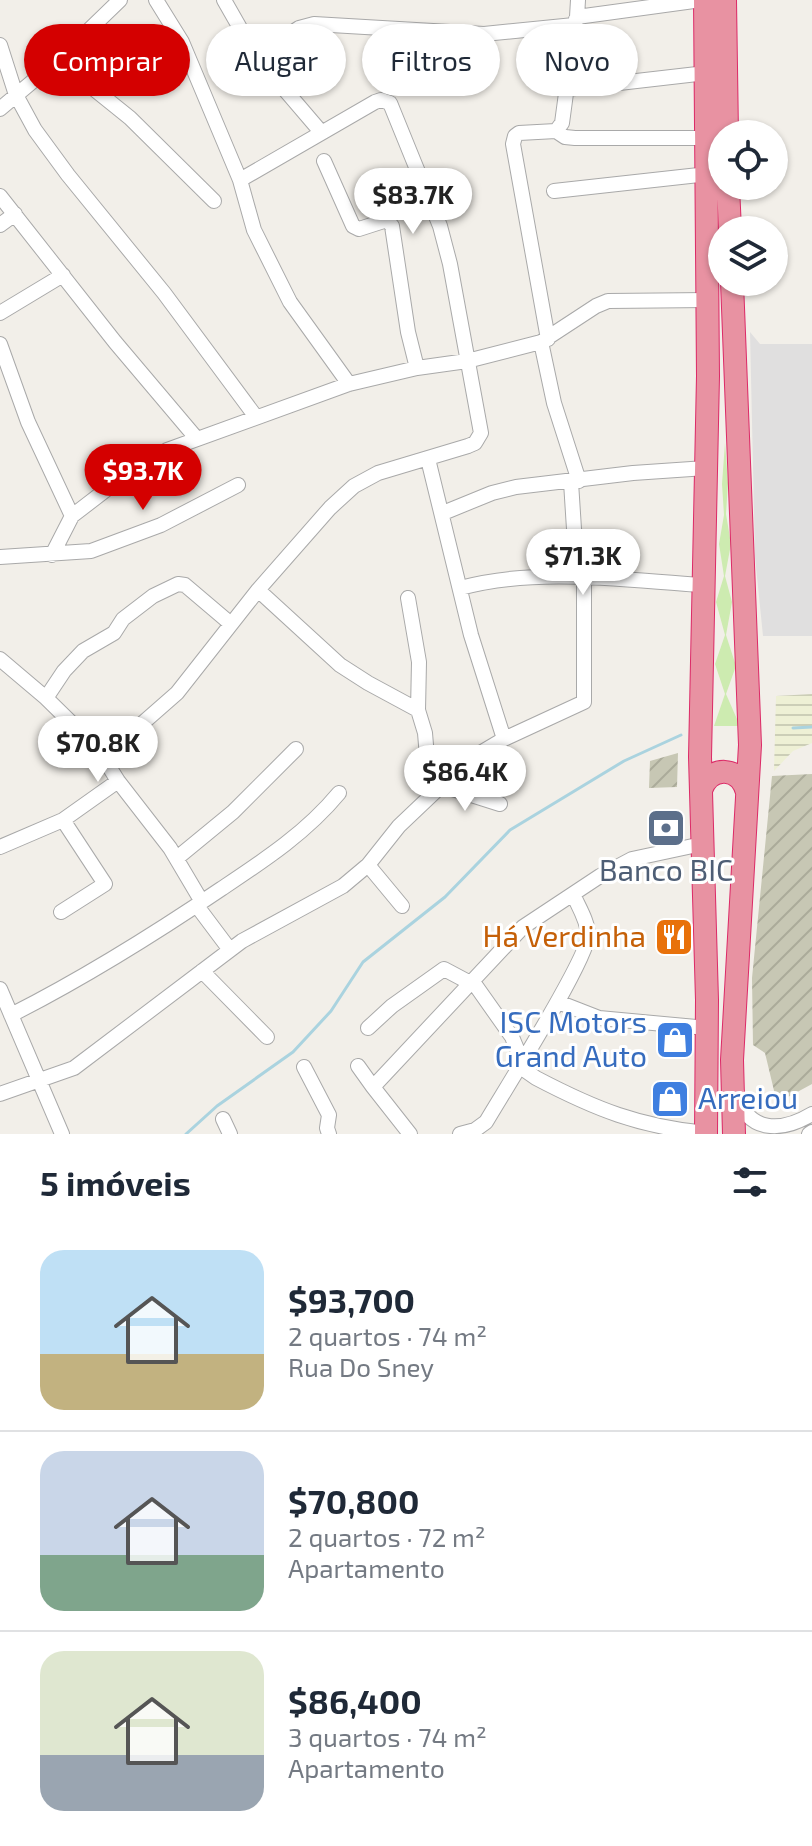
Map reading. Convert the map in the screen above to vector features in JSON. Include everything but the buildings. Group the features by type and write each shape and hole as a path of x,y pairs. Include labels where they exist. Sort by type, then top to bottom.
{"highway":[{"path":"703,0 706,73 714,120"},
{"path":"718,120 725,0"},
{"path":"706,1133 707,1028 701,790 708,200"},
{"path":"733,296 749,707 733,1071 734,1134"},
{"path":"701,790 712,774 728,771 742,780 747,792"}],"street":[{"path":"88,24 103,6 120,0"},
{"path":"156,0 182,42 240,180 254,230 290,302 349,384"},
{"path":"224,0 238,24"},
{"path":"576,24 578,0"},
{"path":"346,26 484,34 703,0"},
{"path":"0,45 16,95 35,130 164,293 256,417"},
{"path":"638,81 706,73"},
{"path":"0,109 24,88"},
{"path":"103,96 130,118 214,201"},
{"path":"290,96 321,132"},
{"path":"556,131 562,123 566,96"},
{"path":"104,757 177,693 258,590 330,508 354,486 378,473 475,443 481,433 450,264 440,226 390,103 375,102 240,180"},
{"path":"0,1094 74,1068 92,1056 230,950 261,929 327,896 368,865 440,781 504,739 584,702 584,578 574,529 575,482 554,403 513,139 519,133 556,131 565,137 575,138 708,136"},
{"path":"324,161 353,226 359,229 387,220 392,226 408,332 417,368"},
{"path":"554,191 708,174"},
{"path":"0,196 115,342 197,439"},
{"path":"0,225 15,214"},
{"path":"0,313 63,275"},
{"path":"52,555 72,516 153,457 197,439 349,384 417,368 467,361 545,341 608,301 708,300"},
{"path":"0,344 23,410 72,516"},
{"path":"428,459 471,635 504,739"},
{"path":"443,513 504,489 633,473 706,468"},
{"path":"0,557 91,551 149,530 238,485"},
{"path":"460,588 513,578 584,578 702,585"},
{"path":"46,698 64,671 83,651 114,633 123,619 153,596 178,584 185,585 231,624"},
{"path":"258,590 340,665 418,710"},
{"path":"408,598 419,662 418,710 425,733 427,757 440,781 500,804"},
{"path":"0,659 46,698 104,757 118,781 177,858 200,904 230,950"},
{"path":"177,858 233,812 296,749"},
{"path":"0,847 63,820 118,781"},
{"path":"11,1015 114,959 200,904 313,822 339,793"},
{"path":"61,912 105,884 63,820"},
{"path":"373,1087 523,927 632,859 702,844"},
{"path":"368,865 402,906"},
{"path":"460,1134 475,1130 486,1122 558,1002 588,941 587,928 573,894"},
{"path":"368,1028 440,970 447,969 471,982 490,1004 512,1037 526,1071 536,1078 605,1112 672,1129 706,1133"},
{"path":"202,971 267,1037"},
{"path":"0,989 62,1134"},
{"path":"558,1002 599,1018 707,1028"},
{"path":"358,1066 410,1134"},
{"path":"304,1067 329,1115 329,1134"},
{"path":"733,1071 738,1099 756,1122 775,1128 788,1126 812,1114"},
{"path":"223,1119 230,1134"}],"shaded area":[{"path":"750,332 760,344 812,344 812,636 763,636 755,557"},
{"path":"812,694 812,743 793,751 774,771 776,696"},
{"path":"678,753 677,787 649,788 650,761"},
{"path":"812,774 812,1084 777,1103 765,1053 753,1045 752,978 772,776"}],"green space":[{"path":"725,443 728,483 726,514 731,544 725,576 732,602 726,635 736,666 726,694 740,726 714,726 725,694 715,664 725,635 716,602 724,576 719,544 724,515 722,484"}],"waterway":[{"path":"793,728 812,727"},
{"path":"186,1134 217,1106 293,1052 331,1011 363,962 445,897 510,830 624,761 681,735"}],"place":[{"name":"Banco BIC","path":"666,828"},
{"name":"Há Verdinha","path":"674,937"},
{"name":"ISC Motors Grand Auto","path":"675,1040"},
{"name":"Arreiou","path":"670,1099"}]}
